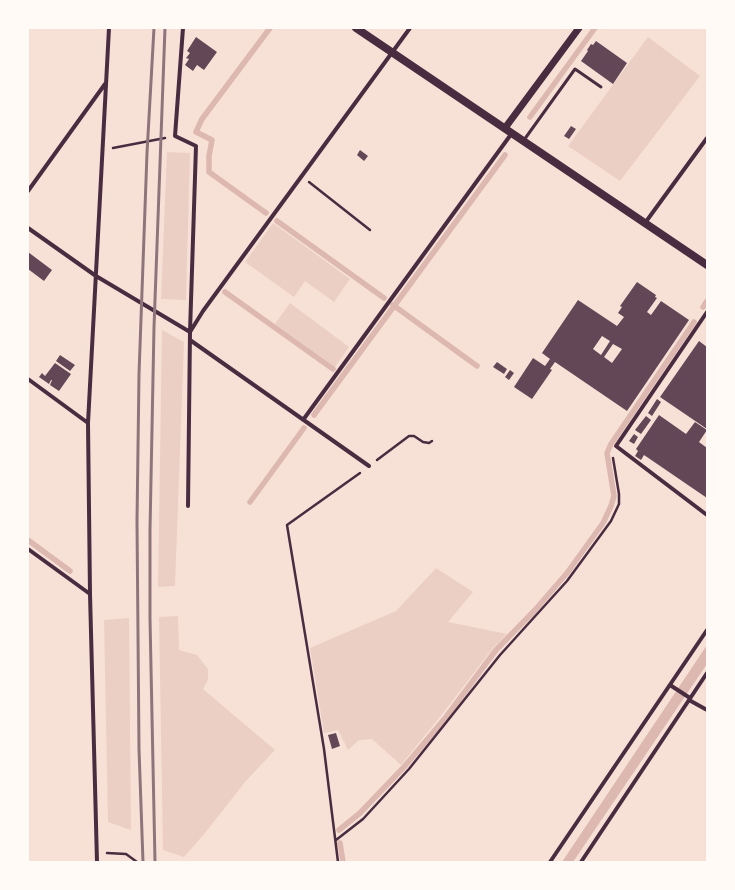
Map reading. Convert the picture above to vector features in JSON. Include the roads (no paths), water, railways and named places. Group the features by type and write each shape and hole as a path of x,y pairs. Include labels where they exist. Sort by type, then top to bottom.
{"main road":[{"path":"356,28 707,265"}],"street":[{"path":"97,862 90,594 88,423 109,28"},
{"path":"183,28 175,136 196,146 190,332 188,506"},
{"path":"190,332 203,311 410,28"},
{"path":"303,420 509,130 579,28"},
{"path":"28,191 105,84"},
{"path":"645,223 707,138"},
{"path":"28,228 96,276 190,332"},
{"path":"707,312 616,446 707,515"},
{"path":"190,340 369,466"},
{"path":"28,379 88,423"},
{"path":"28,549 90,594"},
{"path":"550,862 707,630"},
{"path":"581,862 688,698 707,673"},
{"path":"670,685 707,710"}],"lane":[{"path":"524,140 575,69 601,87"}],"waterway":[{"path":"266,213 209,172 209,156 212,140 196,132 202,119 270,28"},
{"path":"530,117 595,28"},
{"path":"314,415 505,155"},
{"path":"277,221 384,298"},
{"path":"225,292 333,369"},
{"path":"703,307 707,301"},
{"path":"393,305 477,366"},
{"path":"339,830 360,813 404,767 446,717 496,650 535,610 567,573 603,523 614,496 607,453 611,444 694,322"},
{"path":"250,502 304,428"},
{"path":"28,540 70,571"},
{"path":"340,843 343,862"}],"railway":[{"path":"143,862 139,749 137,521 139,374 147,153 154,28"},
{"path":"155,862 150,619 150,530 154,327 165,28"}]}
